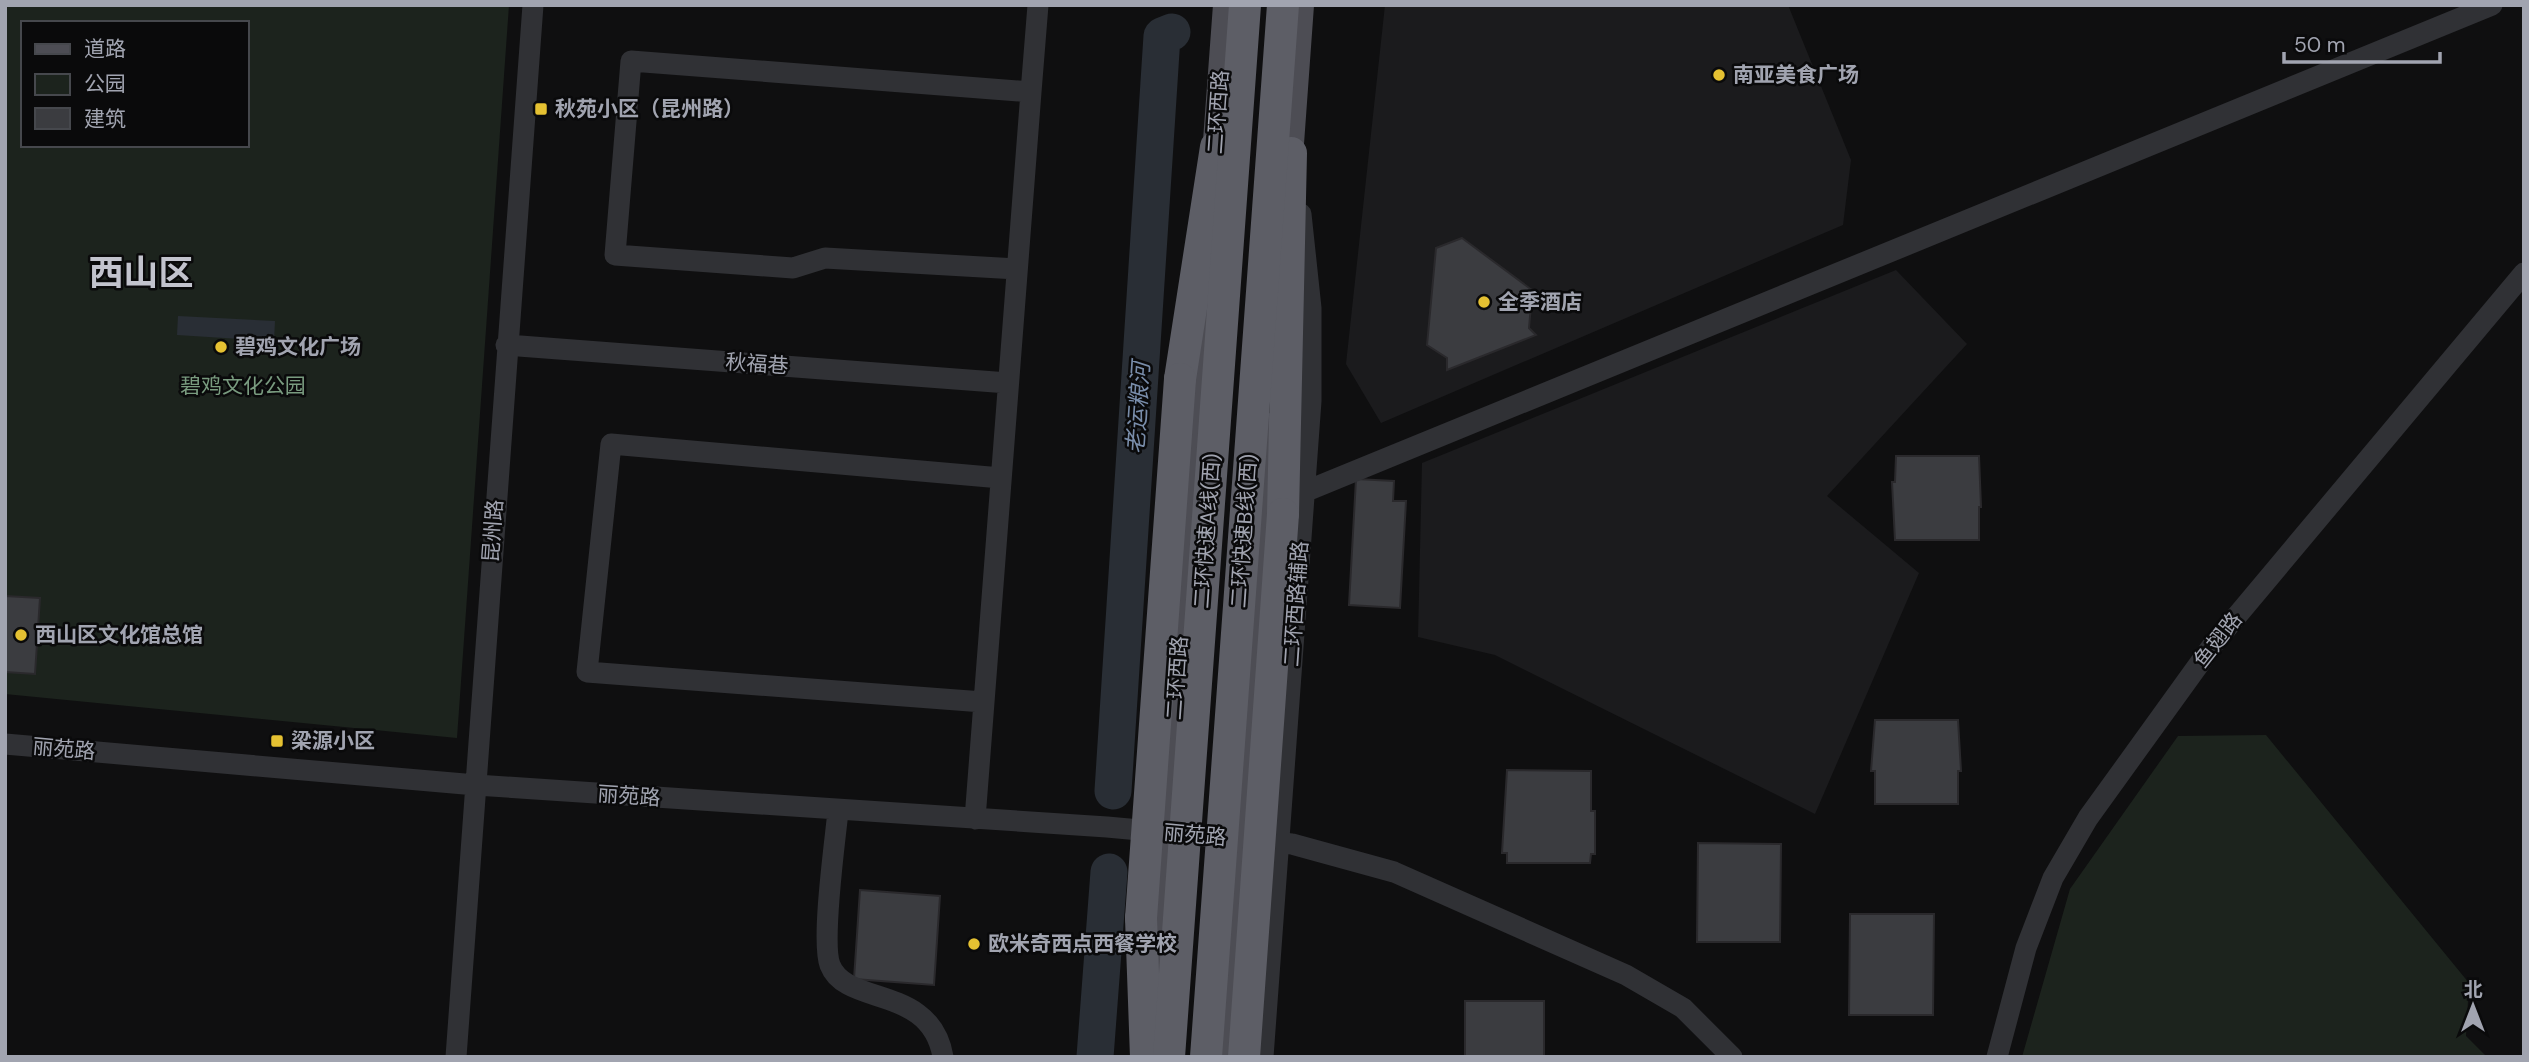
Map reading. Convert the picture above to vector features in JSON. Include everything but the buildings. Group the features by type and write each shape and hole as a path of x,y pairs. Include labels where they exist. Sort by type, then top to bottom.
{"highway":[{"name":"二环快速A线(西)","path":"1169,1057 1245,5"},
{"name":"二环快速B线(西)","path":"1206,1057 1283,5"},
{"path":"1148,1057 1141,918 1180,379 1188,311 1210,200 1216,147"},
{"path":"1244,1057 1294,503 1291,153"}],"main road":[{"name":"二环西路","path":"1148,1057 1226,5"},
{"path":"1225,1057 1247,839 1301,5"}],"street":[{"name":"昆州路","path":"456,1057 506,345 533,5"},
{"path":"975,819 1038,5"},
{"path":"1294,503 2492,5"},
{"path":"1017,269 825,258 793,268 615,255 631,61 1031,92"},
{"name":"鱼翅路","path":"1997,1057 2026,948 2053,877 2088,818 2215,642 2524,273"},
{"name":"秋福巷","path":"506,345 1008,383"},
{"path":"983,702 587,672 611,444 1001,478"},
{"name":"二环西路辅路","path":"1263,1057 1278,842 1294,503"},
{"name":"丽苑路","path":"5,744 476,785 1278,842 1394,872 1626,975 1684,1008 1732,1057"},
{"path":"838,811 827,942 830,965 840,980 911,1009 931,1025 941,1042 943,1057"}],"shaded area":[{"path":"1385,5 1788,5 1851,160 1843,225 1381,423 1346,364"},
{"path":"1896,270 1967,344 1827,496 1919,573 1815,814 1495,655 1418,637 1422,463"},
{"path":"178,316 275,321 274,341 177,335"}],"green space":[{"name":"碧鸡文化公园","path":"5,5 509,5 457,738 5,694"},
{"path":"2266,735 2469,983 2466,1036 2487,1057 2022,1057 2070,889 2178,736"}],"waterway":[{"name":"老运粮河","path":"1113,791 1162,36 1172,32"},
{"name":"老运粮河","path":"1095,1057 1109,872"}],"place":[{"name":"南亚美食广场","path":"1719,75"},
{"name":"秋苑小区（昆州路）","path":"541,109"},
{"name":"全季酒店","path":"1484,302"},
{"name":"碧鸡文化广场","path":"221,347"},
{"name":"西山区文化馆总馆","path":"21,635"},
{"name":"梁源小区","path":"277,741"},
{"name":"欧米奇西点西餐学校","path":"974,944"}],"district":[{"name":"西山区","path":"141,273"}]}
